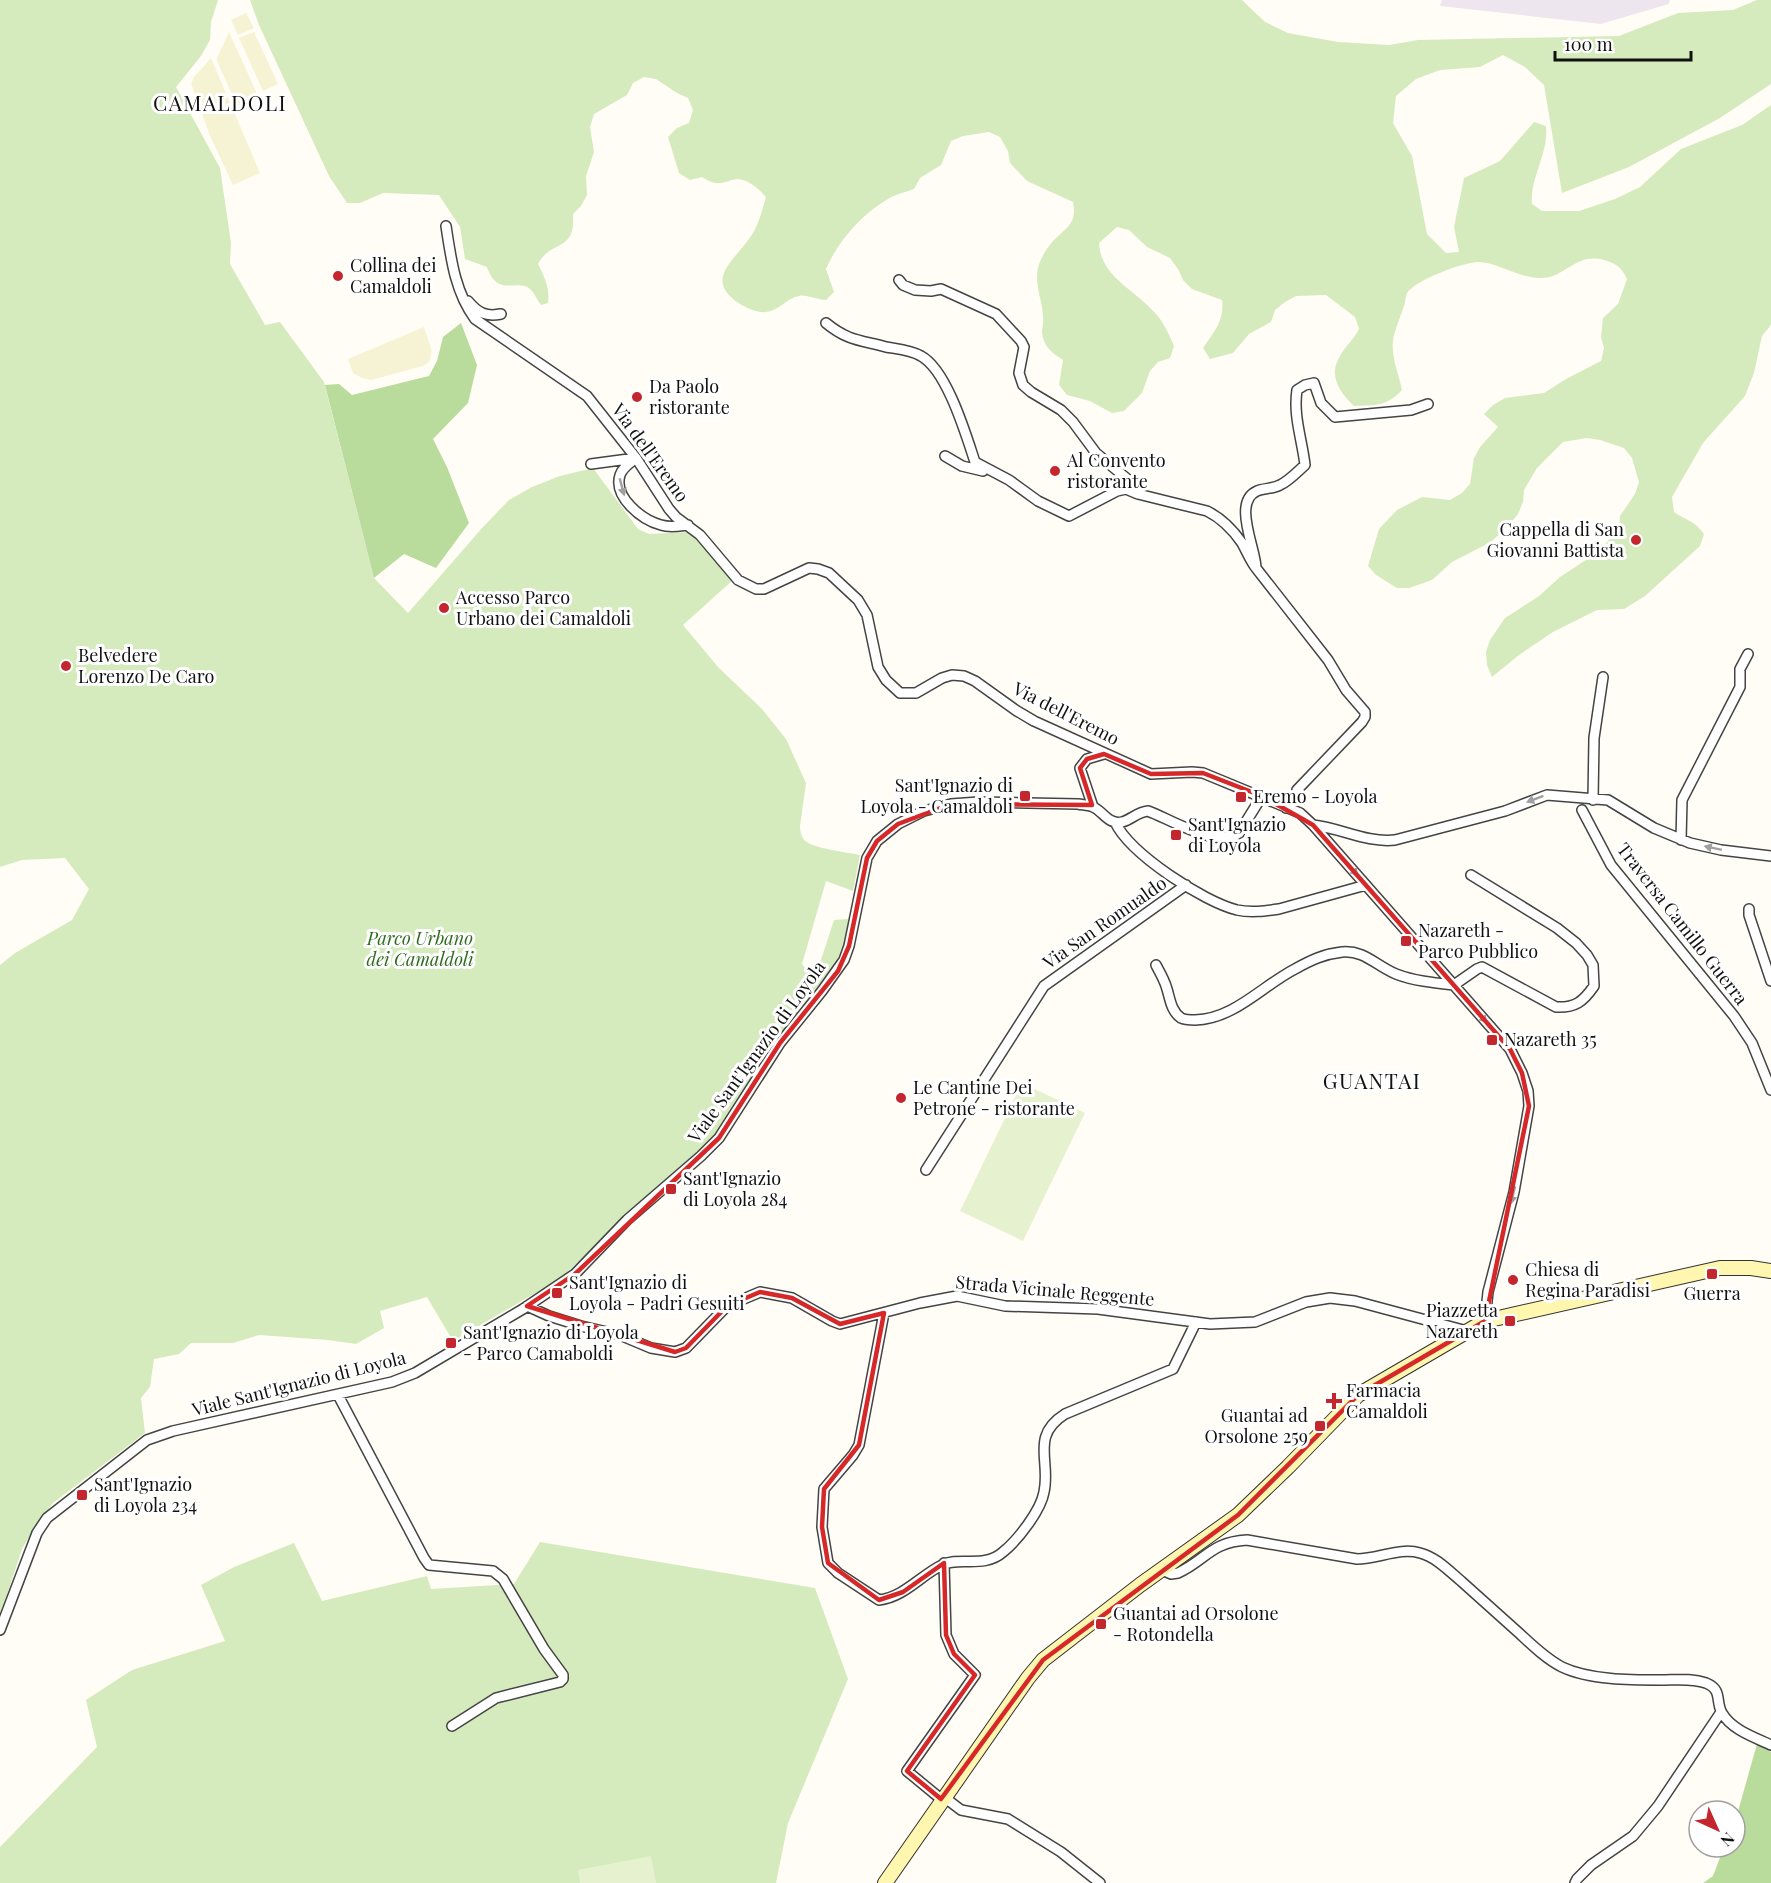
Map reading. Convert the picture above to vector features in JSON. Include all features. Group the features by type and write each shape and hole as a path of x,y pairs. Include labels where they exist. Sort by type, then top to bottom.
{"street":[{"name":"Via dell'Eremo","path":"446,226 458,287 475,319 588,396 636,458 664,503 676,517 715,550 738,580 745,585 764,589 809,568 829,573 858,600 867,615 878,667 886,680 900,693 916,693 942,678 952,675 964,676 1034,721 1151,774 1203,773 1300,813 1314,825"},
{"path":"899,280 903,285 915,290 941,289 990,310 1004,321 1024,347 1019,373 1023,385 1061,410 1096,453 1128,477 1137,487 1138,494"},
{"path":"464,300 487,315 501,314"},
{"path":"826,323 853,340 916,354 929,362 945,383 975,462 1009,480 1038,501 1069,516 1117,491 1126,489 1207,511 1217,516 1242,544 1250,560 1328,660 1346,690 1365,712 1362,722 1297,790 1299,791 1286,808"},
{"path":"1256,568 1256,557 1250,543 1245,511 1250,495 1258,490 1280,485 1305,465 1295,414 1298,390 1314,383 1321,403 1335,417 1411,410 1428,404"},
{"path":"945,456 962,466 991,472"},
{"path":"591,465 636,458"},
{"path":"636,458 619,477 623,494 636,512 663,526 688,525"},
{"path":"1681,840 1682,800 1740,687 1740,669 1748,654"},
{"path":"1593,800 1594,738 1603,677"},
{"path":"1093,807 1080,768 1087,759 1104,753"},
{"path":"1314,825 1327,826 1357,837 1381,841 1395,840 1494,814 1547,795 1608,800 1654,828 1681,840 1721,850 1771,856"},
{"path":"1115,822 1122,822 1139,812 1148,811 1194,832 1234,837 1244,826 1262,796"},
{"name":"Viale Sant'Ignazio di Loyola","path":"0,1630 38,1533 47,1518 147,1440 173,1431 392,1382 415,1373 527,1306 575,1274 627,1220 719,1138 780,1043 822,992 843,960 849,946 867,858 877,841 898,824 924,811 951,804 979,802 1078,804 1093,807 1102,816 1115,822"},
{"name":"Traversa Camillo Guerra","path":"1582,810 1611,865 1734,1016 1752,1043 1771,1090"},
{"name":"Via San Romualdo","path":"1115,822 1123,836 1154,865 1204,896 1235,910 1279,909 1366,885"},
{"path":"1314,825 1510,1049 1522,1073 1528,1091 1529,1106 1514,1192 1488,1292 1485,1321"},
{"path":"1156,965 1165,983 1169,1001 1180,1017 1187,1020 1202,1020 1224,1013 1293,970 1323,955 1345,952 1361,954 1393,973 1405,977 1454,985 1482,967 1556,1007 1566,1008 1581,1002 1594,986 1593,965 1587,955 1557,928 1471,875"},
{"name":"Via San Romualdo","path":"926,1170 1044,986 1186,885"},
{"path":"1749,909 1771,981"},
{"path":"885,1883 942,1798 1043,1660 1140,1585 1238,1515 1358,1395 1485,1321 1720,1268 1751,1268 1771,1271"},
{"name":"Strada Vicinale Reggente","path":"527,1306 549,1316 620,1335 651,1348 675,1352 686,1347 727,1306 760,1292 792,1298 840,1324 957,1296 1005,1306 1098,1309 1210,1324 1255,1322 1306,1302 1330,1298 1354,1301 1467,1331"},
{"path":"884,1313 859,1445 824,1490 822,1527 828,1563 838,1573 879,1600 890,1599 903,1592 944,1563 991,1560 1002,1553 1041,1505 1045,1490 1043,1440 1052,1425 1065,1414 1173,1369 1196,1322"},
{"path":"338,1395 429,1565 493,1571 503,1579 544,1649 563,1675 560,1682 496,1698 452,1726"},
{"path":"1162,1570 1171,1574 1178,1573 1218,1546 1239,1540 1357,1559 1409,1551 1421,1553 1452,1573 1536,1648 1559,1665 1589,1674 1625,1680 1692,1679 1708,1684 1718,1693 1721,1712 1733,1725 1771,1745"},
{"path":"944,1563 946,1635 954,1654 975,1675 908,1772 962,1810 1008,1819 1061,1852 1100,1883"},
{"path":"1575,1883 1591,1865 1633,1836 1658,1806 1721,1712"}],"highlighted area":[{"path":"1104,754 1151,774 1203,773 1262,796 1313,825 1510,1049 1522,1073 1529,1106 1485,1321 1358,1395 1238,1515 1043,1660 941,1799 907,1771 975,1675 954,1654 946,1635 944,1563 903,1592 879,1600 828,1563 822,1527 824,1489 859,1445 884,1313 840,1324 792,1298 760,1292 727,1306 686,1348 675,1352 527,1306 575,1274 719,1138 780,1043 838,971 849,946 867,858 877,841 898,824 951,804 1092,805 1080,768 1087,759"}],"shaded area":[{"path":"1442,0 1670,0 1669,4 1601,24 1440,6"},
{"path":"246,13 254,28 238,35 231,20"},
{"path":"229,32 258,96 237,106 217,61"},
{"path":"254,32 278,84 263,91 239,38"},
{"path":"211,58 260,173 233,185 210,136 191,83"},
{"path":"424,327 432,351 429,362 423,366 371,380 353,373 348,359"}],"green space":[{"name":"Parco Urbano dei Camaldoli","path":"0,0 218,0 211,22 210,40 201,56 176,87 220,168 231,243 230,264 265,325 280,322 324,382 374,578 408,613 509,500 532,487 560,476 593,468 638,529 649,534 689,532 699,540 733,580 683,625 718,667 762,709 786,739 806,783 800,826 804,840 822,848 860,855 853,891 826,881 802,964 811,976 818,969 834,920 848,919 847,938 835,968 774,1042 718,1131 703,1149 632,1211 561,1278 453,1341 427,1297 380,1311 384,1328 356,1344 259,1335 233,1343 191,1343 179,1354 154,1359 150,1387 141,1398 145,1433 53,1503 22,1549 0,1616 0,965 15,953 72,920 89,889 65,858 22,860 0,867"},
{"path":"250,0 1242,0 1265,22 1288,33 1338,42 1389,45 1418,40 1619,36 1678,13 1733,10 1757,0 1771,0 1771,84 1720,118 1629,167 1562,193 1544,85 1525,67 1503,55 1480,67 1440,70 1416,79 1396,96 1393,123 1412,156 1427,234 1446,253 1459,252 1454,227 1464,178 1500,161 1534,122 1546,126 1546,136 1534,184 1532,204 1542,211 1579,211 1615,199 1640,187 1681,149 1742,125 1771,105 1771,325 1762,336 1754,373 1745,396 1703,443 1672,497 1674,512 1694,523 1704,534 1700,546 1645,596 1624,609 1597,610 1553,632 1492,677 1487,665 1486,652 1490,640 1505,618 1539,596 1560,577 1592,556 1619,528 1620,516 1635,494 1639,482 1632,458 1624,448 1600,440 1587,438 1563,442 1537,468 1524,490 1523,502 1518,514 1510,524 1491,542 1452,562 1432,580 1409,588 1397,588 1376,575 1368,566 1379,529 1397,510 1422,497 1450,500 1462,493 1470,484 1474,458 1480,447 1498,427 1484,414 1493,405 1505,398 1544,393 1601,361 1604,348 1601,337 1603,318 1618,304 1627,279 1615,264 1604,260 1585,260 1549,277 1540,278 1524,276 1493,264 1478,262 1451,269 1420,282 1407,293 1394,337 1393,353 1402,390 1386,402 1354,406 1341,391 1335,373 1340,356 1359,329 1355,317 1326,295 1296,296 1285,302 1275,310 1271,322 1249,334 1233,353 1210,359 1203,348 1220,320 1222,300 1192,289 1183,280 1170,258 1147,247 1129,230 1117,227 1099,243 1101,255 1112,274 1156,314 1174,346 1170,358 1158,362 1150,371 1142,393 1124,411 1112,413 1090,401 1067,395 1059,385 1063,360 1049,349 1042,332 1043,311 1037,281 1038,268 1049,246 1072,220 1073,202 1027,181 1010,163 1008,151 1000,137 989,132 963,136 951,141 941,165 920,178 914,189 888,199 860,220 837,248 826,269 834,292 826,300 799,296 771,311 759,312 743,306 729,295 723,286 723,278 731,261 754,232 766,197 754,185 746,181 736,179 714,183 702,177 690,180 679,173 668,137 677,128 689,123 693,110 688,98 656,79 644,77 633,83 627,95 594,114 590,127 594,152 586,176 587,195 573,214 571,235 562,244 543,256 538,264 548,288 548,303 541,305 530,289 520,285 502,285 491,276 487,267 465,259 460,227 439,195 383,193 360,203 347,203 329,176 259,25"},
{"path":"461,323 477,365 468,403 433,439 447,467 469,523 436,568 404,554 374,578 325,385 339,384 352,395 429,376 437,361 443,337"},
{"path":"1022,1083 1085,1113 1023,1241 960,1211"},
{"path":"540,1542 815,1588 848,1679 788,1823 776,1883 0,1883 0,1847 97,1747 86,1700 132,1670 225,1641 201,1585 234,1567 294,1543 322,1601 427,1576 431,1589 514,1584"},
{"path":"1757,1744 1771,1752 1771,1883 1703,1883 1713,1876 1719,1859 1747,1859 1747,1799 1741,1799"},
{"path":"651,1856 656,1883 580,1883 578,1870"}],"place":[{"name":"Collina dei Camaldoli","path":"338,276"},
{"name":"Da Paolo ristorante","path":"637,397"},
{"name":"Al Convento ristorante","path":"1055,471"},
{"name":"Cappella di San Giovanni Battista","path":"1636,540"},
{"name":"Accesso Parco Urbano dei Camaldoli","path":"444,608"},
{"name":"Belvedere Lorenzo De Caro","path":"66,666"},
{"name":"Sant'Ignazio di Loyola - Camaldoli","path":"1025,796"},
{"name":"Eremo - Loyola","path":"1241,797"},
{"name":"Sant'Ignazio di Loyola","path":"1176,835"},
{"name":"Nazareth - Parco Pubblico","path":"1406,941"},
{"name":"Nazareth 35","path":"1492,1040"},
{"name":"Le Cantine Dei Petrone - ristorante","path":"901,1098"},
{"name":"Sant'Ignazio di Loyola 284","path":"671,1189"},
{"name":"Guerra","path":"1712,1274"},
{"name":"Chiesa di Regina Paradisi","path":"1513,1280"},
{"name":"Sant'Ignazio di Loyola - Padri Gesuiti","path":"557,1293"},
{"name":"Piazzetta Nazareth","path":"1510,1321"},
{"name":"Sant'Ignazio di Loyola - Parco Camaboldi","path":"451,1343"},
{"name":"Farmacia Camaldoli","path":"1334,1401"},
{"name":"Guantai ad Orsolone 259","path":"1320,1426"},
{"name":"Sant'Ignazio di Loyola 234","path":"82,1495"},
{"name":"Guantai ad Orsolone - Rotondella","path":"1101,1624"}],"district":[{"name":"CAMALDOLI","path":"220,104"},
{"name":"GUANTAI","path":"1372,1082"}]}
